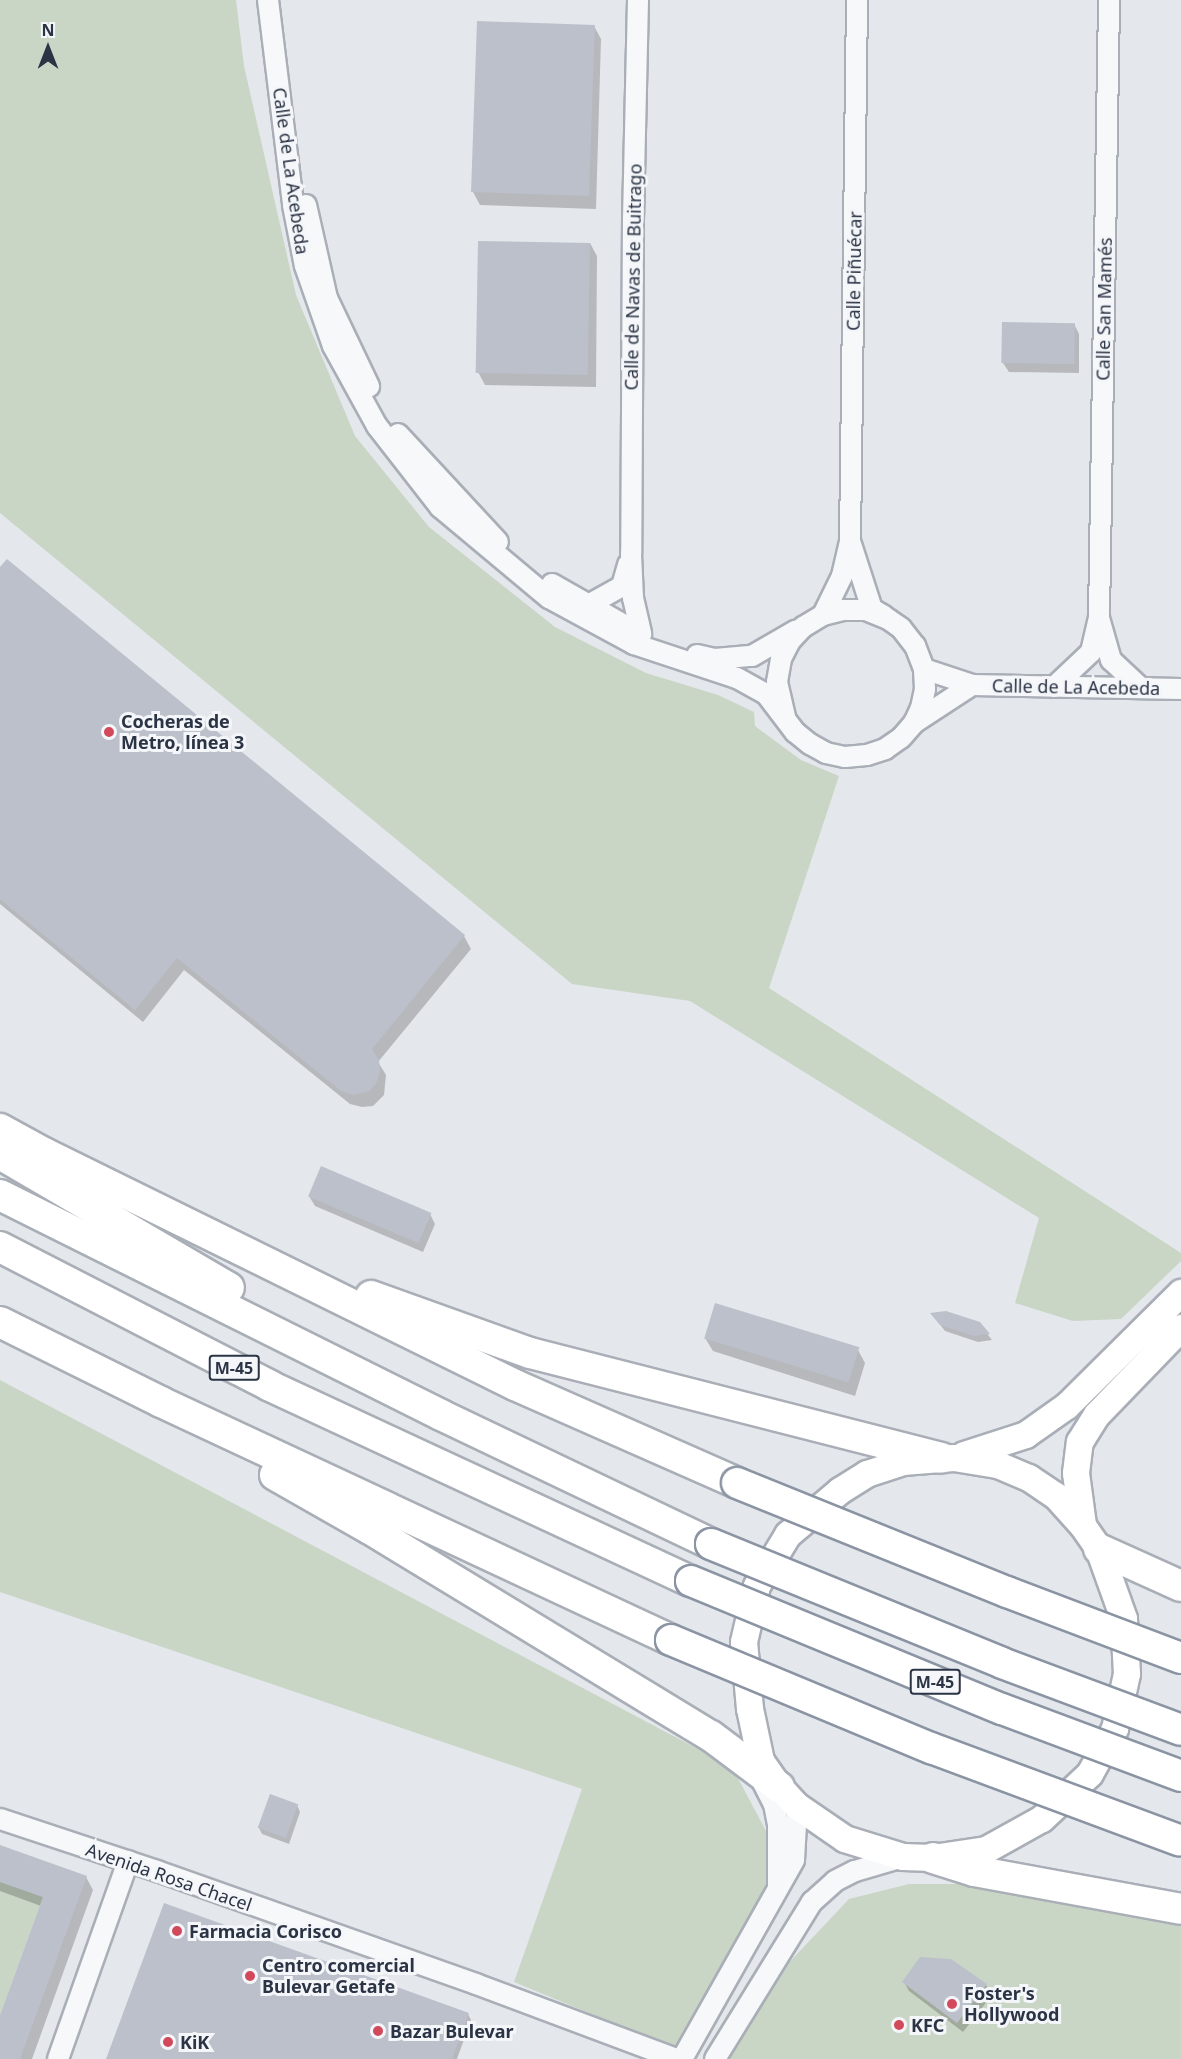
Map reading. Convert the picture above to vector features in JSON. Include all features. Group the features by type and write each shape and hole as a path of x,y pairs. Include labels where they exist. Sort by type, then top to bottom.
{"highway":[{"path":"0,1129 44,1153 515,1385 737,1483 1007,1592 1181,1658"},
{"path":"0,1154 281,1318 316,1351"},
{"name":"M-45","path":"0,1195 441,1415 711,1544 1002,1663 1181,1730"},
{"name":"M-45","path":"0,1247 270,1386 691,1581 1002,1710 1181,1776"},
{"path":"235,1247 530,1353 948,1458"},
{"path":"0,1322 161,1402 671,1640 931,1748 1180,1840"},
{"path":"161,1402 225,1447 370,1529 711,1736 788,1796"},
{"path":"1091,1537 1181,1586"},
{"path":"933,1858 974,1871 1181,1909"}],"main road":[{"path":"948,1458 992,1448 1026,1435 1052,1418 1102,1374 1181,1293"},
{"path":"1091,1537 1056,1496 1029,1478 998,1465 948,1458 922,1459 883,1468 840,1491 788,1535 757,1586 744,1642 750,1709 761,1761 788,1796 845,1839 903,1857 933,1858 986,1850 1042,1819 1090,1773 1114,1730 1127,1674 1124,1619 1091,1537 1076,1473 1080,1442 1097,1415 1181,1328"}],"street":[{"name":"Calle de La Acebeda","path":"268,0 292,205 305,266 333,346 377,426 440,507 549,598 634,645 737,678 766,694 785,717"},
{"name":"Calle de La Acebeda","path":"281,0 306,204 327,297 386,422 509,554 558,589 590,604 641,634 692,654 715,660 752,656 803,627"},
{"name":"Calle de Navas de Buitrago","path":"638,0 633,230 632,554 633,598 641,634"},
{"name":"Calle Piñuécar","path":"823,615 842,576 850,542 857,0"},
{"name":"Calle San Mamés","path":"1054,687 1091,652 1099,618 1109,0"},
{"name":"Calle Piñuécar","path":"850,542 872,609 886,618"},
{"name":"Calle de Navas de Buitrago","path":"590,604 622,586 632,554"},
{"path":"843,609 866,610 886,618 901,628 915,646 924,669 925,689 921,708 914,723 901,738 885,749 867,755 845,757 826,753 795,732 785,717 777,682 781,660 790,641 803,627 823,615 843,609"},
{"name":"Calle San Mamés","path":"1099,618 1112,660 1141,688"},
{"name":"Calle de La Acebeda","path":"924,669 972,685 1181,689"},
{"name":"Calle de La Acebeda","path":"914,723 972,685"},
{"path":"756,1769 774,1804 778,1825 778,1893"},
{"path":"682,2059 795,1860 788,1796"},
{"name":"Avenida Rosa Chacel","path":"0,1819 128,1861 476,1984 676,2059"},
{"path":"715,2059 812,1902 835,1881 855,1871 903,1857"},
{"path":"58,2059 128,1861"}],"green space":[{"path":"0,0 236,0 244,66 296,295 355,436 429,527 555,627 646,673 718,695 754,712 755,726 801,760 839,776 769,988 1181,1253 1181,1261 1121,1319 1073,1321 1015,1303 1039,1218 690,1001 572,984 0,513"},
{"path":"0,1380 732,1767 766,1831 767,1883 676,2049 514,1982 582,1789 0,1592"},
{"path":"0,1882 43,1897 0,2015"},
{"path":"909,1884 973,1884 1181,1924 1181,2059 728,2059 783,1969 849,1899"}],"building":[{"path":"477,21 595,25 589,196 471,192"},
{"path":"478,241 590,243 588,375 476,373"},
{"path":"1002,322 1075,323 1074,364 1001,363"},
{"name":"Cocheras de Metro, línea 3","path":"7,559 465,935 372,1049 379,1060 380,1072 377,1082 370,1091 354,1095 341,1091 177,958 135,1010 0,899 0,567"},
{"path":"321,1166 431,1213 419,1243 308,1196"},
{"path":"715,1303 859,1347 849,1383 704,1338"},
{"path":"946,1311 980,1322 990,1334 974,1336 940,1325 930,1313"},
{"path":"270,1794 298,1804 286,1838 258,1828"},
{"path":"0,1845 87,1876 20,2059 0,2059 0,2015 43,1897 0,1882"},
{"name":"Centro comercial Bulevar Getafe","path":"164,1903 469,2013 452,2059 106,2059"},
{"name":"Foster's Hollywood","path":"920,1957 951,1959 987,1984 957,2023 902,1982"}],"place":[{"name":"Cocheras de Metro, línea 3","path":"109,732"},
{"name":"Farmacia Corisco","path":"177,1931"},
{"name":"Centro comercial Bulevar Getafe","path":"250,1976"},
{"name":"Foster's Hollywood","path":"952,2004"},
{"name":"KFC","path":"899,2025"},
{"name":"Bazar Bulevar","path":"378,2031"},
{"name":"KiK","path":"168,2042"}]}
